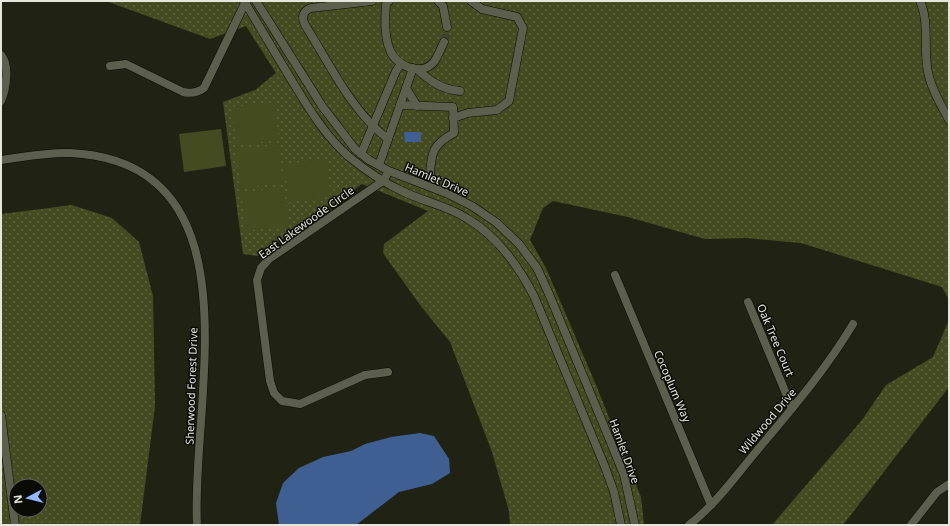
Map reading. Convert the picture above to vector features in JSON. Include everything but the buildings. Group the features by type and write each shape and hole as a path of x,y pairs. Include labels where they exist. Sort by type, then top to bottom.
{"street":[{"path":"110,66 126,64 183,92 189,93 200,91 204,88 245,1"},
{"path":"245,1 317,121 332,140 348,156 383,180 404,192 468,219 489,235 508,254 524,275 605,467 614,492 621,525"},
{"name":"Hamlet Drive","path":"256,1 322,106 361,154 389,171 434,188 472,206 497,223 519,244 537,268 624,475 636,525"},
{"path":"372,1 311,8 305,11 302,18 357,107 372,127 388,139"},
{"path":"438,1 443,6 447,27"},
{"path":"453,118 468,113 497,110 509,101 519,56 523,28 517,17 482,9 471,1"},
{"path":"920,1 926,30 925,50 927,68 933,89 949,120"},
{"path":"386,2 385,18 387,42 394,59 401,64 415,68 426,67 433,62 444,42"},
{"path":"1,55 4,58 6,79 1,101"},
{"path":"361,154 396,71 401,64"},
{"path":"379,166 406,88 415,68"},
{"path":"415,68 433,83 449,90 460,91"},
{"path":"406,88 417,106"},
{"path":"400,105 453,107 454,133 434,148 431,155 430,175 434,188"},
{"name":"Sherwood Forest Drive","path":"1,160 64,153 88,155 107,159 136,170 159,186 170,198 186,221 194,242 199,270 205,335 197,525"},
{"name":"East Lakewoode Circle","path":"388,372 365,375 300,404 282,401 274,393 270,381 257,280 261,268 269,259 383,180 389,171"},
{"path":"421,183 430,175"},
{"name":"Cocoplum Way","path":"615,276 711,505"},
{"name":"Oak Tree Court","path":"748,302 792,408"},
{"name":"Wildwood Drive","path":"689,525 711,505 822,373 853,324"},
{"path":"1,415 2,437 15,525"},
{"path":"911,525 933,496 949,484"}],"green space":[{"path":"106,1 949,1 949,300 942,287 801,243 746,238 705,239 628,217 553,201 543,208 530,240 546,268 596,385 641,497 644,525 510,525 509,511 492,452 450,342 420,305 383,253 384,244 428,211 362,184 258,256 243,254 223,102 255,90 276,73 246,26 210,39"},
{"path":"274,102 279,140 236,145 232,107"},
{"path":"221,129 226,166 184,172 179,134"},
{"path":"278,145 283,182 241,188 236,150"},
{"path":"326,159 331,197 289,202 284,164"},
{"path":"284,188 289,226 246,231 241,193"},
{"path":"72,205 112,218 139,242 153,296 155,406 140,525 1,525 1,214"},
{"path":"949,320 949,387 843,525 772,525 862,420 886,385 933,357"}],"water":[{"path":"404,132 421,132 421,142 405,142"},
{"path":"420,433 434,436 449,459 450,473 432,484 399,492 356,525 279,525 276,503 283,483 299,468 323,457 351,451 365,444 391,437"}],"tunnel":[{"path":"444,42 447,27"}]}
